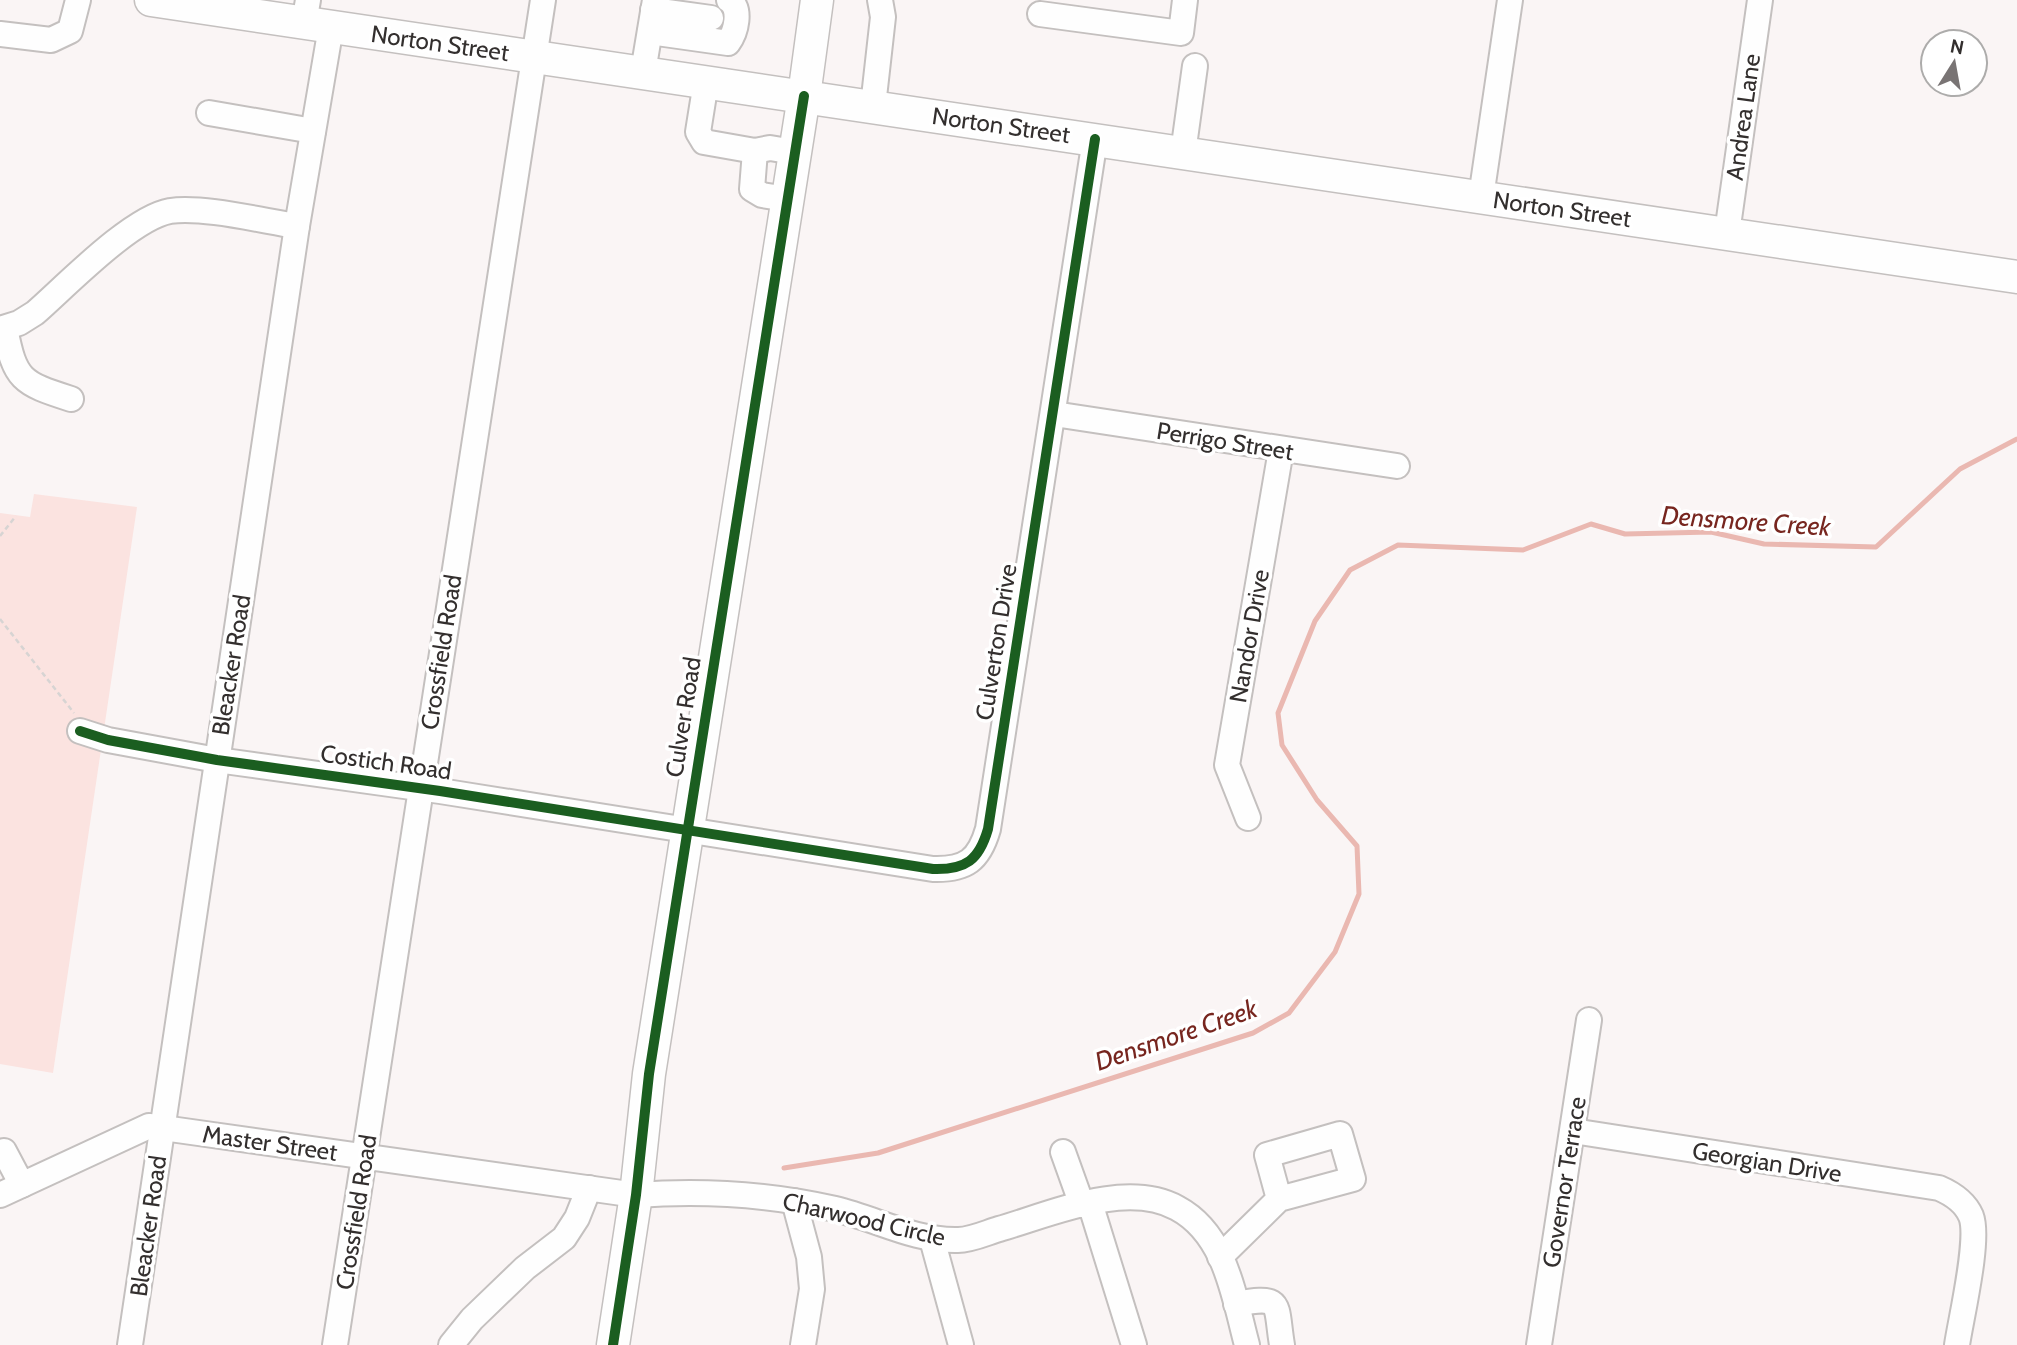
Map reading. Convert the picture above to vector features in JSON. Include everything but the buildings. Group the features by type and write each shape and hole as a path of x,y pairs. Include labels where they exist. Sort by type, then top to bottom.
{"main road":[{"name":"Norton Street","path":"151,0 314,17 535,57 2017,277"},
{"name":"Culver Road","path":"613,1345 636,1195 649,1074 817,0"}],"street":[{"path":"0,34 51,40 70,31 78,0"},
{"name":"Crossfield Road","path":"335,1345 543,0"},
{"path":"653,14 728,43 733,37 737,11 729,0"},
{"path":"873,106 883,17 880,0"},
{"path":"1040,14 1181,33 1185,0"},
{"path":"1481,197 1510,0"},
{"name":"Andrea Lane","path":"1727,233 1760,0"},
{"path":"653,14 711,18"},
{"path":"643,72 653,14"},
{"name":"Bleacker Road","path":"130,1345 313,131 314,17"},
{"path":"1183,153 1195,66"},
{"path":"706,82 698,132 704,142 755,151 770,148 794,152"},
{"path":"209,113 313,131"},
{"name":"Culverton Drive","path":"687,830 933,869 957,868 980,851 988,830 1095,139"},
{"path":"755,151 752,189 762,195 787,199"},
{"path":"71,399 40,389 21,378 11,359 2,329 35,313 127,232 153,216 168,212 199,211 297,226"},
{"name":"Perrigo Street","path":"1054,414 1397,466"},
{"name":"Nandor Drive","path":"1248,818 1227,765 1281,450"},
{"name":"Costich Road","path":"80,725 108,740 217,760 420,788 687,830"},
{"name":"Governor Terrace","path":"1539,1345 1589,1020"},
{"name":"Master Street","path":"11,1190 149,1126 636,1195"},
{"name":"Georgian Drive","path":"1573,1132 1940,1188 1958,1199 1971,1217 1974,1228 1956,1345"},
{"path":"0,1153 4,1152 11,1190"},
{"path":"1063,1152 1086,1204 1134,1345"},
{"path":"451,1345 472,1319 525,1268 564,1238 577,1218 589,1188"},
{"name":"Charwood Circle","path":"636,1195 711,1192 794,1201 839,1210 932,1239 961,1240 1113,1196 1147,1197 1178,1208 1205,1230 1229,1274 1247,1345"},
{"path":"1220,1257 1279,1199"},
{"path":"794,1201 809,1257 812,1289 803,1345"},
{"path":"932,1239 961,1345"},
{"path":"1236,1304 1269,1299 1275,1305 1282,1345"}],"path":[{"path":"0,536 16,516"},
{"path":"0,619 80,725"}],"shaded area":[{"path":"34,494 137,507 53,1073 0,1064 0,513 30,517"}],"waterway":[{"name":"Densmore Creek","path":"784,1168 878,1153 1253,1033 1289,1013 1335,952 1359,894 1357,846 1317,800 1282,745 1278,713 1315,621 1350,570 1398,545 1523,550 1591,524 1625,534 1711,532 1764,544 1876,547 1960,469 2017,439"}],"cycle path":[{"path":"613,1345 636,1195 649,1074 804,96"},
{"path":"80,731 108,740 217,760 440,791 933,869 954,868 970,861 980,848 988,829 1095,139"}]}
